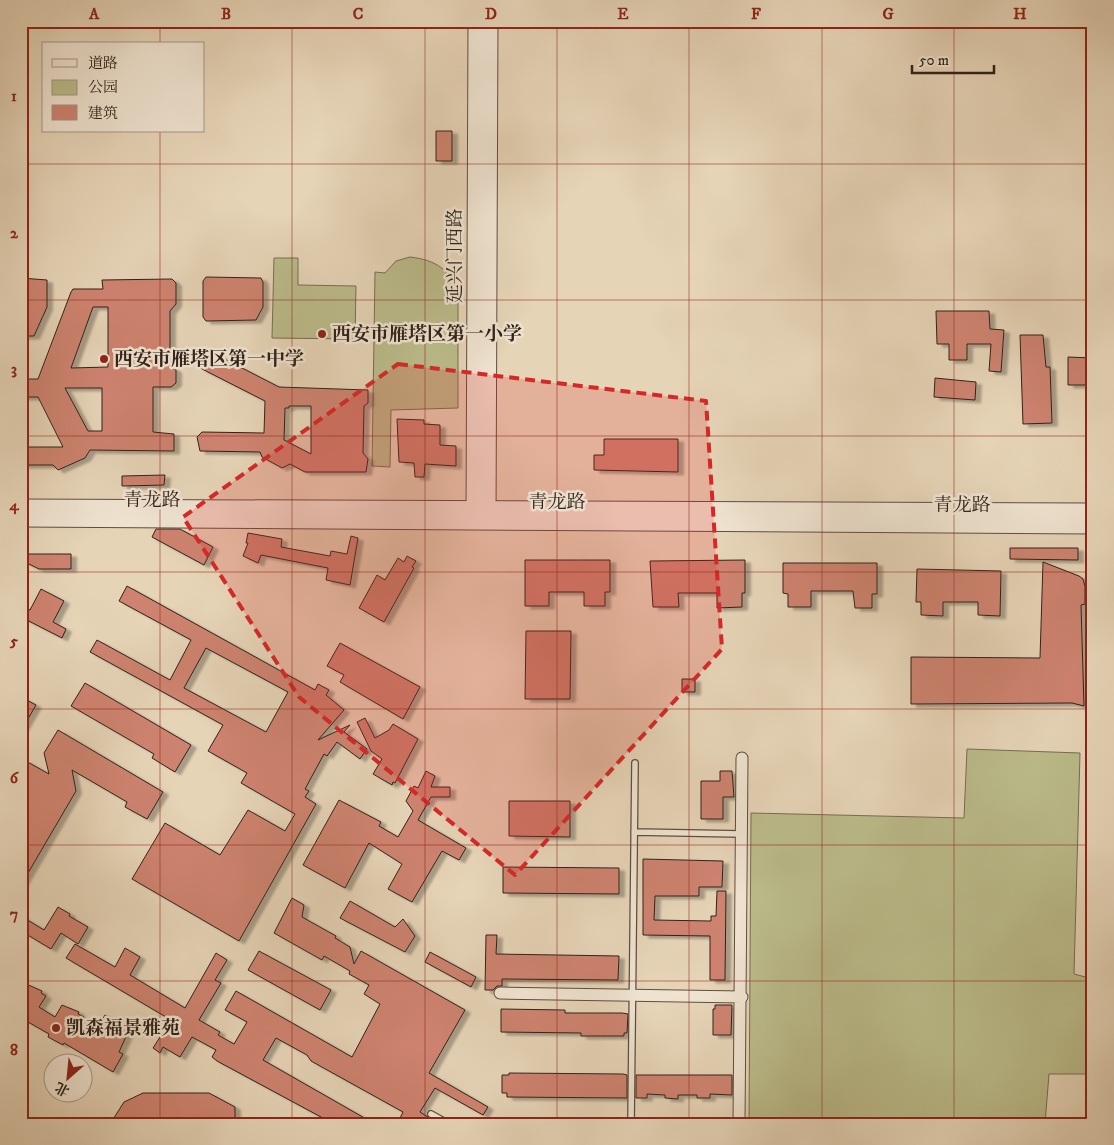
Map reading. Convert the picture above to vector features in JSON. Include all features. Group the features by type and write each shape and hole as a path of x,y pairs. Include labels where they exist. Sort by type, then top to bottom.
{"street":[{"name":"延兴门西路","path":"476,21 481,516"},
{"name":"延兴门西路","path":"481,516 490,21"},
{"name":"青龙路","path":"21,507 1093,526"},
{"name":"青龙路","path":"21,519 1093,512"},
{"path":"739,1124 742,998 742,758"},
{"path":"500,992 742,998"}],"lane":[{"path":"631,1124 634,764"},
{"path":"634,832 742,834"},
{"path":"431,1114 450,1124"}],"highlighted area":[{"path":"398,364 706,401 722,649 515,875 299,697 183,517"}],"green space":[{"path":"410,257 428,261 442,268 452,279 458,296 458,408 391,410 390,467 372,466 375,272 385,273 396,261"},
{"path":"274,258 298,258 298,285 356,286 355,339 272,338"},
{"path":"967,749 1080,753 1074,974 1093,979 1093,1074 1049,1074 1045,1124 749,1124 751,813 964,818"}],"building":[{"path":"436,131 452,131 452,161 436,161"},
{"path":"206,277 261,278 263,282 263,307 256,320 206,321 203,317 203,281"},
{"path":"21,278 47,280 47,307 34,336 21,336"},
{"path":"172,279 176,283 176,304 170,311 170,366 176,370 176,383 171,387 153,387 153,432 174,434 174,451 90,450 85,458 58,470 53,465 21,465 21,447 63,447 38,397 21,397 21,379 38,379 73,289 103,289 102,280","holes":["93,307 108,307 108,367 71,368","65,388 102,388 102,431 88,431"]},
{"path":"936,311 989,311 990,329 1004,330 1001,372 989,371 991,344 967,344 967,360 949,360 949,344 937,344"},
{"path":"1020,335 1043,335 1046,367 1050,367 1052,423 1023,424"},
{"path":"211,352 279,387 368,390 368,403 364,406 363,453 368,459 366,472 305,472 290,464 282,468 262,457 260,452 200,451 197,437 202,432 264,433 265,401 202,369 200,365 205,355","holes":["289,406 311,406 311,454 284,440 285,408 289,408"]},
{"path":"1068,357 1093,358 1093,385 1068,385"},
{"path":"935,378 976,382 975,400 934,397"},
{"path":"397,419 424,420 424,424 440,425 440,445 456,446 456,466 425,464 424,477 415,477 414,463 399,462"},
{"path":"604,439 678,439 678,472 594,470 594,455 604,455"},
{"path":"165,475 164,485 122,486 122,476"},
{"path":"156,529 180,529 213,547 204,565 152,537"},
{"path":"248,533 282,539 281,547 330,556 331,551 347,554 351,536 358,538 350,585 326,580 328,568 261,555 258,563 243,556 248,543 246,543"},
{"path":"1010,548 1078,548 1078,560 1010,559"},
{"path":"21,554 71,554 71,569 39,569 21,560"},
{"path":"407,556 416,561 412,567 414,568 384,622 359,608 377,575 385,580 398,558 404,562"},
{"path":"525,560 610,560 610,592 605,592 605,606 584,606 584,592 549,592 549,606 525,606"},
{"path":"745,560 745,593 742,593 742,607 717,608 717,593 678,593 679,607 653,607 650,561"},
{"path":"1043,562 1079,576 1083,579 1085,586 1085,604 1081,605 1084,706 1072,703 911,704 911,657 1040,658"},
{"path":"783,563 877,563 877,594 872,594 872,608 855,608 853,591 811,591 811,607 788,607 788,594 783,593"},
{"path":"917,569 1001,571 1000,616 978,615 978,602 943,602 943,616 921,615 921,602 916,602"},
{"path":"127,586 315,690 318,684 329,690 326,695 344,710 318,740 350,725 344,732 367,749 360,759 337,742 327,756 324,754 305,789 309,791 305,797 316,804 239,941 132,879 165,823 220,855 248,810 285,831 295,814 241,783 247,773 208,751 223,725 90,652 97,640 170,680 191,640 119,601","holes":["206,648 288,692 266,732 184,688"]},
{"path":"41,589 64,601 53,622 66,629 62,638 21,617 21,606 30,610"},
{"path":"526,631 571,631 570,699 525,699"},
{"path":"340,643 420,687 403,719 340,682 344,675 327,666"},
{"path":"682,679 695,679 695,692 682,692"},
{"path":"85,683 191,745 175,772 152,758 154,754 71,706"},
{"path":"21,697 36,705 21,731"},
{"path":"365,718 375,738 389,730 393,724 418,739 395,783 393,782 392,785 373,774 382,759 371,751 357,722"},
{"path":"58,730 163,792 147,819 125,807 127,802 72,770 76,791 21,885 21,765 24,760 49,774 44,753"},
{"path":"426,771 435,776 431,787 450,787 450,797 431,797 418,820 466,848 459,860 442,851 412,902 388,889 402,864 369,843 345,888 303,865 339,800 381,822 379,826 398,837 413,811 406,801 414,786 418,788"},
{"path":"720,771 732,771 734,797 723,797 723,819 701,819 701,781 720,781"},
{"path":"509,801 570,801 570,837 509,836"},
{"path":"643,859 723,861 722,887 699,887 699,896 655,896 654,920 711,921 711,916 716,916 717,891 726,891 725,980 710,980 710,936 643,935"},
{"path":"503,867 619,868 619,894 503,893"},
{"path":"292,898 304,905 302,917 336,936 335,938 350,947 354,964 361,951 465,1010 429,1073 488,1107 483,1115 435,1088 420,1112 439,1124 397,1124 403,1112 311,1061 307,1055 276,1038 263,1060 375,1124 334,1124 217,1061 212,1057 216,1050 192,1037 180,1057 163,1047 160,1053 153,1048 171,1020 66,958 75,944 115,967 125,948 140,957 130,975 185,1008 216,953 227,960 215,980 221,983 199,1020 220,1032 218,1035 234,1044 247,1022 225,1010 236,991 352,1057 380,1004 364,994 369,985 349,974 350,971 324,956 322,960 274,933"},
{"path":"350,901 395,927 403,919 415,936 405,952 340,918"},
{"path":"58,907 88,927 78,944 61,933 51,949 21,931 21,916 44,930"},
{"path":"486,935 497,935 496,954 619,956 618,980 502,979 502,986 497,986 493,990 485,990"},
{"path":"259,951 331,990 320,1010 248,970"},
{"path":"430,952 476,977 471,987 425,962"},
{"name":"凯森福景雅苑","path":"24,983 42,991 41,993 46,996 39,1007 55,1017 62,1005 79,1012 78,1014 84,1017 77,1029 92,1037 105,1015 125,1024 124,1027 129,1030 119,1052 123,1054 113,1072 92,1060 92,1052 79,1052 64,1043 63,1045 48,1037 49,1034 21,1018 21,988"},
{"path":"715,1005 732,1005 731,1035 713,1035 713,1009 715,1009"},
{"path":"501,1009 565,1010 565,1013 628,1014 627,1033 624,1033 624,1036 581,1036 581,1033 501,1032"},
{"path":"509,1073 623,1074 627,1075 627,1098 507,1097 507,1093 502,1093 502,1075 509,1075"},
{"path":"636,1075 732,1075 732,1095 710,1094 710,1098 697,1098 697,1095 678,1095 678,1099 665,1098 665,1095 647,1094 647,1098 636,1098"},
{"path":"143,1093 209,1093 235,1107 235,1124 110,1124 124,1102"}],"place":[{"name":"西安市雁塔区第一小学","path":"322,334"},
{"name":"西安市雁塔区第一中学","path":"104,359"},
{"name":"凯森福景雅苑","path":"56,1028"}]}
